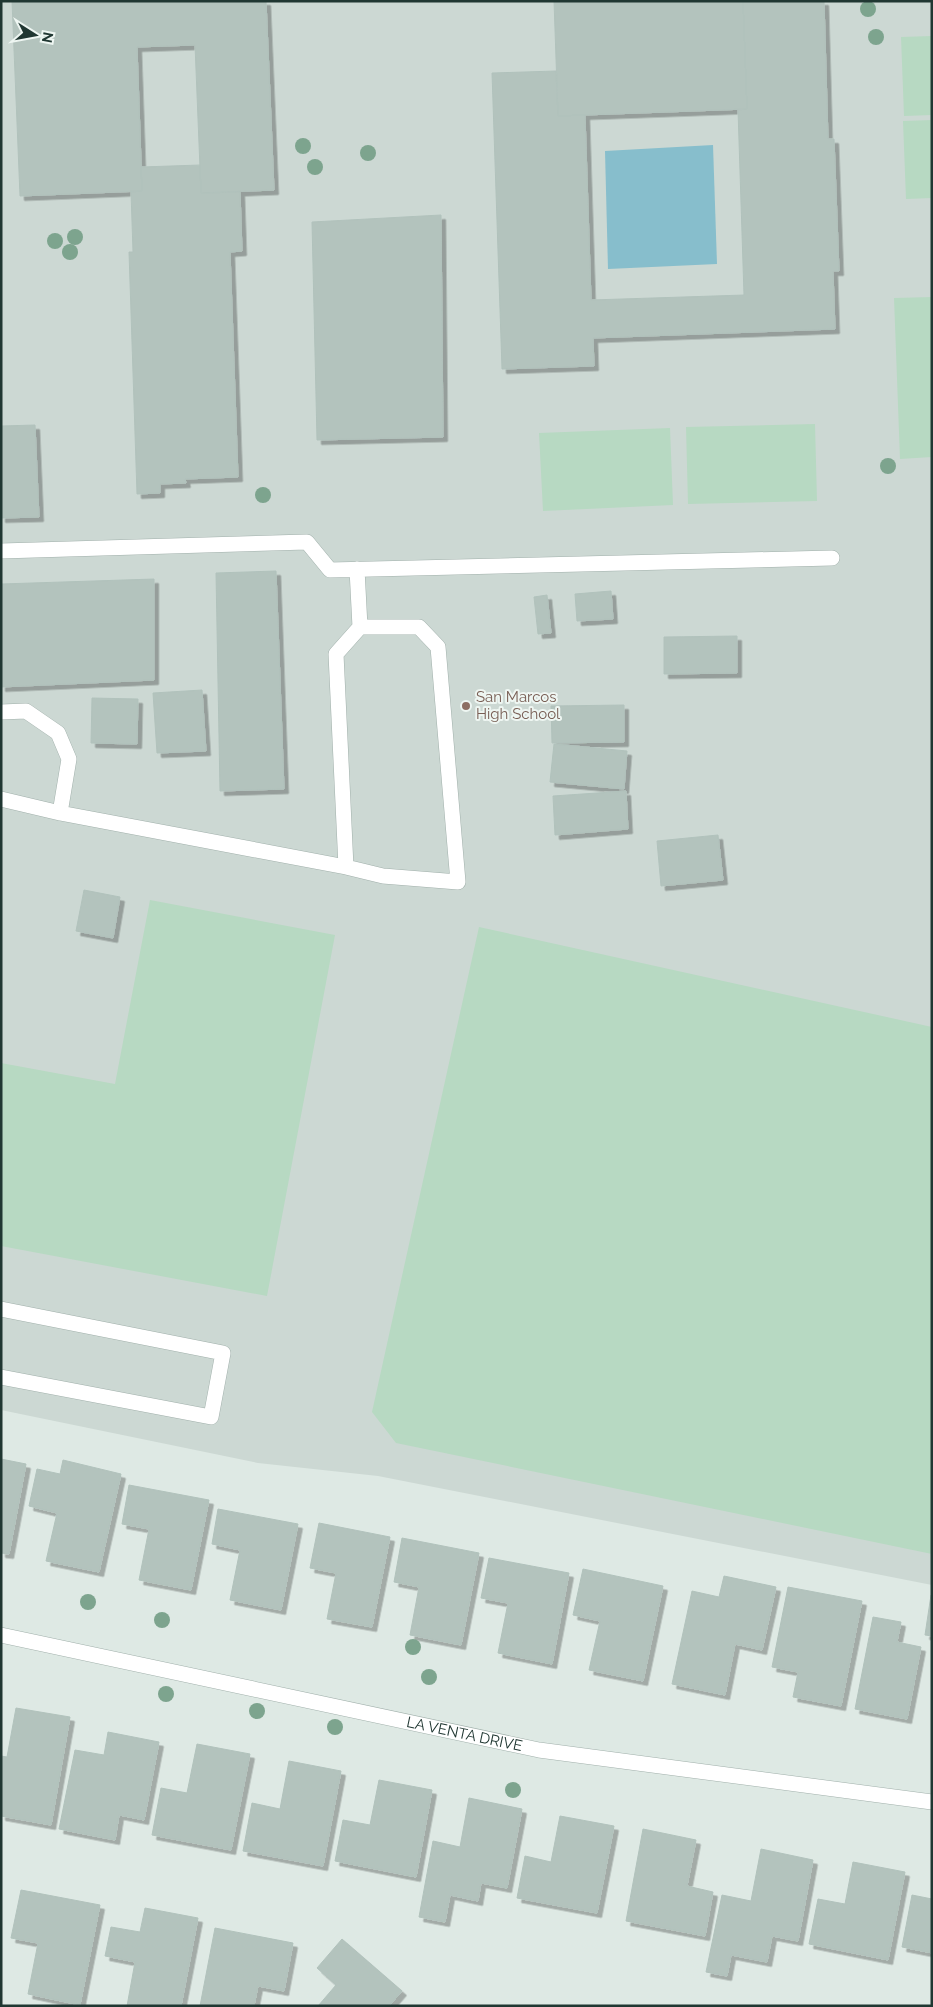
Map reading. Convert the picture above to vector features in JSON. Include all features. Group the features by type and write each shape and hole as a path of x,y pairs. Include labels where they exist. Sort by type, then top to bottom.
{"street":[{"path":"1,551 306,542 330,570 832,558"},
{"path":"346,867 336,654 360,627 357,569"},
{"path":"1,799 346,867 382,876 458,882 438,647 420,627 360,627"},
{"path":"1,712 26,712 58,733 69,760 60,812"},
{"path":"1,1309 223,1353 211,1417 1,1377"},
{"name":"LA VENTA DRIVE","path":"1,1635 539,1750 932,1802"}],"shaded area":[{"name":"San Marcos High School","path":"1,1 932,1 932,1585 378,1476 258,1463 1,1410"}],"green space":[{"path":"932,36 932,115 904,116 901,37"},
{"path":"932,120 932,198 906,199 903,121"},
{"path":"932,297 932,457 900,459 894,298"},
{"path":"815,424 817,501 688,504 686,427"},
{"path":"670,428 673,505 543,511 539,433"},
{"path":"150,900 335,935 267,1296 1,1246 1,1063 115,1084"},
{"path":"479,927 932,1027 932,1554 396,1443 372,1412"}],"water":[{"path":"713,145 717,264 608,269 605,151"}],"building":[{"path":"12,1 266,1 274,190 201,193 195,45 137,47 142,191 20,196"},
{"path":"554,1 743,1 747,109 558,116"},
{"path":"743,1 824,1 828,139 834,139 839,271 833,271 835,329 593,338 594,366 502,369 492,73 556,71 558,116 585,115 591,300 744,295 738,110 747,109"},
{"path":"200,165 201,193 240,192 242,251 230,252 238,477 185,479 186,483 160,484 160,493 137,494 129,252 133,252 131,192 142,191 141,167"},
{"path":"441,215 443,437 317,440 312,222"},
{"path":"35,425 39,517 1,518 1,426"},
{"path":"276,571 284,789 220,791 216,573"},
{"path":"154,579 154,680 1,687 1,584"},
{"path":"611,591 613,619 577,621 575,594"},
{"path":"547,595 551,633 538,634 534,597"},
{"path":"737,636 737,673 664,674 664,637"},
{"path":"202,690 206,751 157,753 153,693"},
{"path":"92,698 138,699 137,744 91,743"},
{"path":"624,705 624,742 552,743 551,706"},
{"path":"554,744 627,751 624,789 550,782"},
{"path":"626,791 628,829 555,835 553,796"},
{"path":"718,835 723,880 661,886 657,841"},
{"path":"84,890 120,897 113,938 76,931"},
{"path":"1,1459 26,1464 9,1554 1,1553"},
{"path":"63,1460 121,1474 99,1572 46,1561 57,1513 29,1506 37,1469 60,1474"},
{"path":"129,1485 209,1500 191,1590 139,1580 149,1529 122,1524"},
{"path":"218,1509 298,1524 281,1610 230,1600 240,1550 212,1544"},
{"path":"319,1523 390,1537 372,1627 327,1619 336,1573 310,1568"},
{"path":"402,1538 479,1553 461,1645 410,1635 419,1587 394,1582"},
{"path":"489,1558 569,1573 552,1664 498,1653 508,1603 481,1598"},
{"path":"583,1569 663,1586 643,1681 589,1670 600,1621 573,1615"},
{"path":"724,1576 776,1587 762,1650 735,1644 725,1695 672,1684 692,1591 719,1597"},
{"path":"788,1587 862,1601 841,1706 793,1697 798,1672 772,1667"},
{"path":"932,1595 932,1636 925,1635"},
{"path":"873,1617 901,1622 897,1642 921,1647 907,1719 855,1709"},
{"path":"16,1708 70,1717 51,1825 1,1816 1,1756 7,1757"},
{"path":"108,1732 159,1742 144,1820 119,1815 115,1840 59,1829 75,1750 104,1755"},
{"path":"197,1744 250,1754 231,1850 152,1835 161,1788 187,1793"},
{"path":"289,1761 341,1771 323,1866 243,1851 252,1803 280,1809"},
{"path":"379,1780 432,1790 416,1877 335,1861 343,1820 370,1825"},
{"path":"469,1798 522,1809 507,1888 481,1883 478,1901 450,1895 445,1922 419,1917 433,1841 460,1847"},
{"path":"560,1816 614,1826 597,1913 517,1898 525,1856 551,1862"},
{"path":"643,1829 696,1840 687,1886 713,1892 705,1936 626,1921"},
{"path":"761,1849 813,1860 798,1941 772,1936 767,1962 731,1955 727,1976 706,1972 722,1895 751,1901"},
{"path":"853,1862 905,1872 888,1960 809,1944 818,1899 845,1904"},
{"path":"21,1890 100,1905 80,2005 28,1994 38,1943 11,1938"},
{"path":"912,1895 932,1899 932,1953 902,1947"},
{"path":"145,1908 198,1918 181,2006 127,2006 135,1962 105,1956 111,1927 140,1932"},
{"path":"215,1928 293,1943 284,1991 258,1986 254,2006 200,2006"},
{"path":"342,1939 402,1991 389,2006 318,2006 336,1985 317,1968"}],"place":[{"name":"San Marcos High School","path":"466,706"}]}
